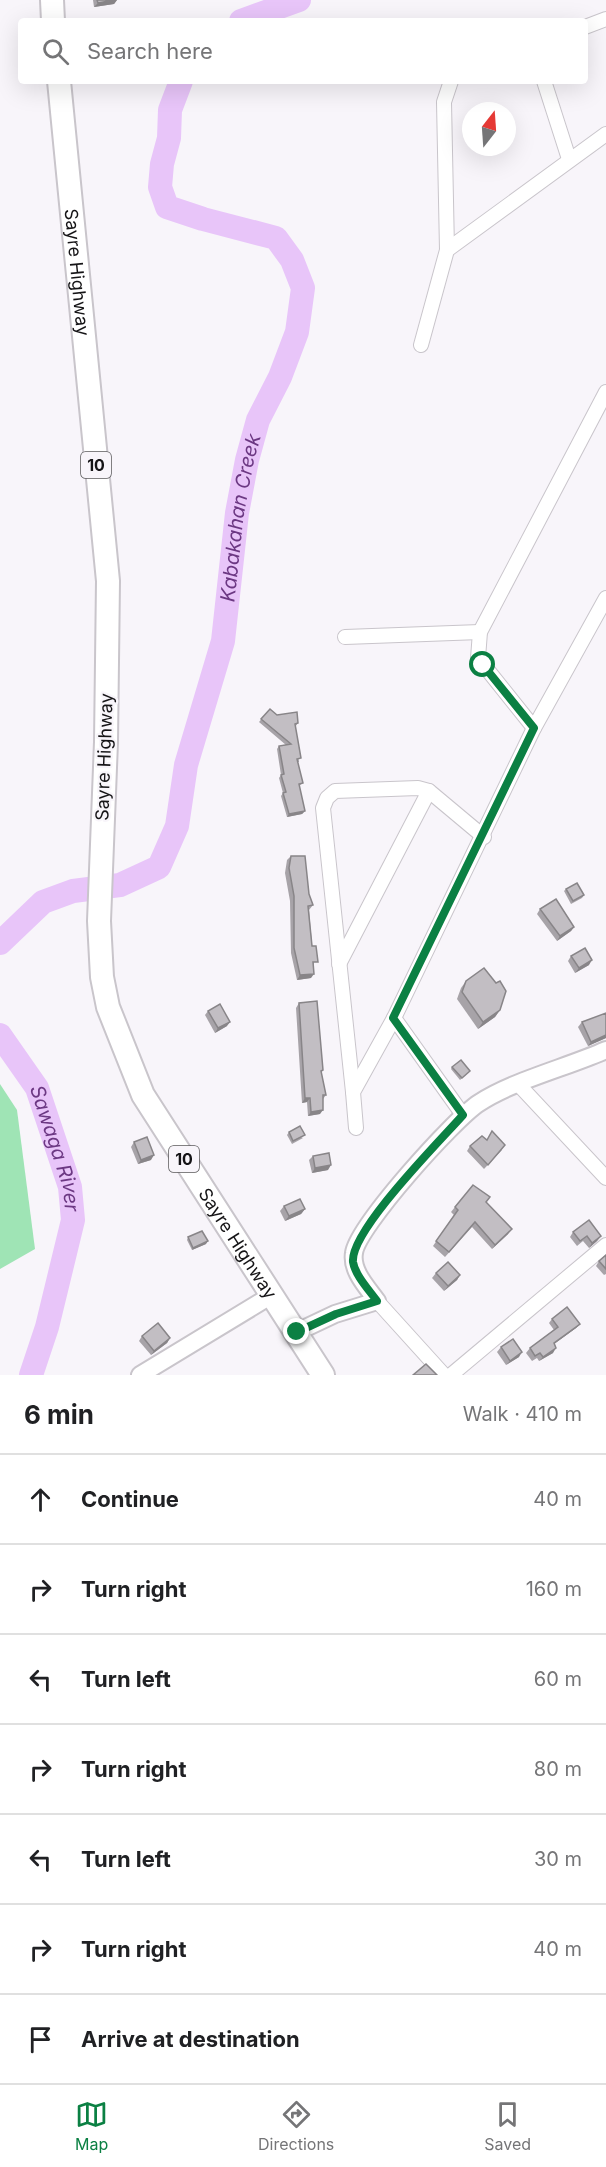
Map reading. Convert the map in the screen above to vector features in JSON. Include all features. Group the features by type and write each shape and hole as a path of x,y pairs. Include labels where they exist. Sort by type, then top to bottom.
{"highway":[{"path":"51,0 54,18"},
{"name":"Sayre Highway","path":"59,84 108,581 106,742 99,921 102,977 108,1007 143,1095 323,1375"}],"street":[{"path":"588,26 606,19"},
{"path":"421,345 447,250 444,102 450,84"},
{"path":"545,84 569,159"},
{"path":"447,250 606,134"},
{"path":"534,728 478,657 480,632 606,393"},
{"path":"353,1092 484,837 534,728 606,598"},
{"path":"345,637 480,632"},
{"path":"356,1128 323,808 327,798 335,791 351,789 418,788 429,791 484,837"},
{"path":"339,964 429,791"},
{"path":"393,1018 463,1115"},
{"path":"444,1375 377,1301 353,1264 356,1244 394,1193 463,1115 498,1092 606,1050"},
{"path":"519,1085 606,1178"},
{"path":"451,1375 606,1245"},
{"path":"140,1375 272,1295"},
{"path":"297,1332 336,1314 377,1301"}],"green space":[{"path":"0,1084 17,1110 35,1249 0,1269"}],"building":[{"path":"97,0 114,0 98,3"},
{"path":"270,709 277,715 297,712 298,723 295,724 301,758 297,759 303,783 299,784 305,811 289,814 283,793 286,792 281,775 284,774 279,746 291,744 261,719"},
{"path":"291,856 305,856 309,894 313,905 308,906 312,946 316,946 318,962 313,962 314,974 300,975 294,948 294,896 289,868"},
{"path":"577,883 584,895 573,901 566,889"},
{"path":"556,899 574,927 560,936 540,909"},
{"path":"585,948 592,960 579,968 571,956"},
{"path":"484,968 496,983 500,981 506,991 500,1010 483,1022 462,992 466,981"},
{"path":"317,1001 323,1070 321,1071 326,1095 323,1095 323,1110 311,1112 310,1098 305,1098 299,1003"},
{"path":"220,1004 230,1022 218,1028 208,1011"},
{"path":"606,1013 606,1035 591,1042 582,1022"},
{"path":"461,1060 470,1071 462,1078 452,1067"},
{"path":"300,1126 305,1135 293,1141 289,1132"},
{"path":"492,1131 505,1145 488,1165 470,1146 482,1136 487,1140"},
{"path":"147,1137 154,1155 141,1160 134,1142"},
{"path":"329,1153 331,1165 315,1168 313,1156"},
{"path":"473,1185 490,1197 486,1202 512,1229 495,1245 475,1222 449,1252 436,1241 458,1210 455,1207"},
{"path":"300,1199 305,1209 289,1216 284,1206"},
{"path":"589,1220 601,1236 592,1243 587,1236 580,1241 573,1232"},
{"path":"202,1231 208,1241 193,1248 188,1237"},
{"path":"606,1255 606,1269 599,1261"},
{"path":"448,1262 460,1275 448,1286 436,1273"},
{"path":"567,1307 580,1324 554,1343 556,1348 543,1357 540,1353 535,1356 530,1348 558,1327 552,1319"},
{"path":"158,1323 170,1338 154,1351 142,1336"},
{"path":"513,1339 522,1352 510,1361 501,1347"},
{"path":"426,1364 437,1375 413,1375"}],"waterway":[{"name":"Kabakahan Creek","path":"249,18 299,0"},
{"name":"Kabakahan Creek","path":"0,943 43,902 73,891 120,885 159,867 177,826 186,765 223,641 237,513 247,460 258,420 280,377 297,332 303,288 292,260 276,238 167,207 160,187 162,164 169,138 170,110 180,84"},
{"name":"Sawaga River","path":"0,1035 37,1088 70,1187 73,1220 47,1327 31,1375"}],"route":[{"path":"297,1332 336,1314 377,1301 353,1264 356,1244 363,1231 394,1193 463,1115 393,1018 484,837 534,728 483,665"}]}
